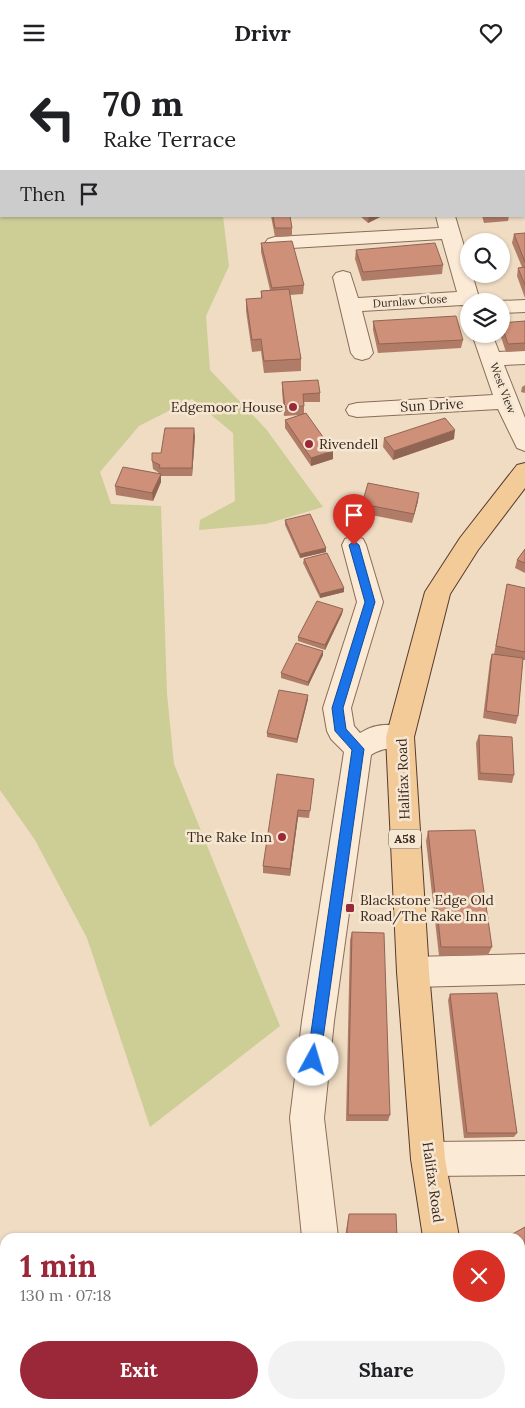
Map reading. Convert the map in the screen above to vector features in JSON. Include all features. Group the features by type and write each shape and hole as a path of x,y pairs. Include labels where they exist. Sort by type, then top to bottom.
{"main road":[{"name":"Halifax Road","path":"440,1233 428,1159 413,972 400,737 438,592 469,544 525,471"}],"street":[{"path":"275,243 447,225 468,293"},
{"path":"343,277 362,353"},
{"name":"Durnlaw Close","path":"350,305 460,300"},
{"path":"510,307 525,306"},
{"path":"334,326 355,325"},
{"name":"West View","path":"485,343 506,401 525,443"},
{"path":"491,359 525,357"},
{"name":"Sun Drive","path":"357,410 506,401"},
{"path":"354,545 370,602 337,708 341,731 358,749"},
{"path":"320,1233 307,1118 318,1021 358,749 376,737 400,737"},
{"path":"413,972 525,969"},
{"path":"428,1159 525,1158"}],"green space":[{"path":"0,217 223,217 229,266 206,316 210,370 266,429 323,507 266,524 199,530 200,520 235,501 233,433 192,399 139,426 100,472 111,504 161,506 167,694 174,764 280,1026 150,1127 87,938 35,840 0,790"}],"building":[{"path":"273,217 290,217 292,228 275,228"},
{"path":"525,233 525,262 514,234"},
{"path":"292,241 304,285 272,288 261,243"},
{"path":"435,243 443,265 363,272 356,250"},
{"path":"525,267 525,285 518,268"},
{"path":"289,289 301,359 264,361 261,339 252,340 246,299 262,298 261,291"},
{"path":"456,316 460,330 460,340 379,344 373,321"},
{"path":"525,321 525,343 508,344 510,343 510,322"},
{"path":"318,380 320,393 303,394 304,406 285,407 282,382"},
{"name":"Rivendell","path":"306,413 333,451 311,458 285,420"},
{"path":"445,418 455,430 394,451 384,438"},
{"path":"165,428 194,428 192,468 159,468 160,465 152,461 152,453 161,453"},
{"path":"123,467 161,474 152,493 115,486"},
{"path":"368,483 419,493 414,514 362,504"},
{"path":"310,514 326,548 300,554 285,520"},
{"path":"525,549 525,563 517,560"},
{"path":"327,553 344,588 320,594 304,559"},
{"path":"507,584 525,588 525,652 496,646"},
{"path":"317,601 343,609 325,645 298,637"},
{"path":"296,643 323,651 308,682 281,673"},
{"path":"492,654 523,658 518,716 486,711"},
{"path":"279,690 308,695 297,739 267,733"},
{"path":"479,735 512,737 514,775 480,773"},
{"name":"The Rake Inn","path":"277,774 314,779 310,811 298,810 290,869 263,866"},
{"path":"475,830 492,947 441,947 428,831"},
{"path":"352,932 384,933 390,1115 348,1115"},
{"path":"497,993 517,1133 467,1133 450,994"},
{"path":"349,1214 396,1214 397,1233 347,1233"},
{"path":"525,1227 525,1233 514,1233"}],"place":[{"name":"Edgemoor House","path":"293,407"},
{"name":"Rivendell","path":"309,444"},
{"name":"The Rake Inn","path":"282,837"},
{"name":"Blackstone Edge Old Road/The Rake Inn","path":"350,908"}],"route":[{"path":"313,1060 358,749 341,731 337,708 370,602 354,545"}]}
